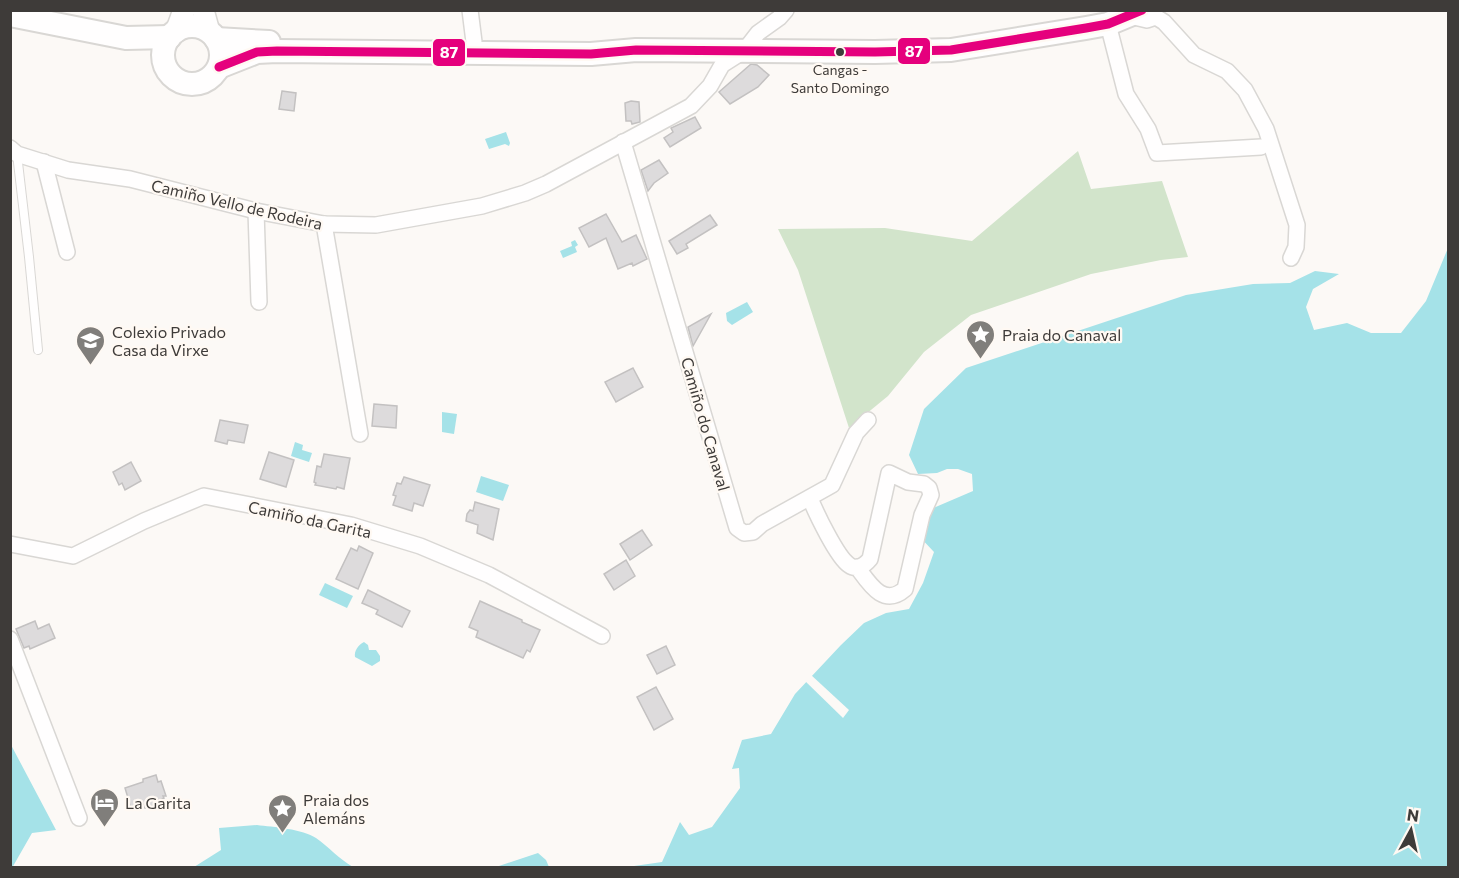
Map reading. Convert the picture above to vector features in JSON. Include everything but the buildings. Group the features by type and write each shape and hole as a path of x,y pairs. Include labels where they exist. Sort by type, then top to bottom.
{"main road":[{"path":"168,69 164,54 184,10"},
{"path":"10,15 126,38 173,35 191,27 209,27 253,42 380,47 463,46 591,54 636,50 951,50 1108,24 1138,13"},
{"path":"126,38 168,69 177,80 186,84 196,84 206,81 219,67 220,48 209,27"},
{"path":"463,46 489,48 518,47 525,43 587,44 636,50"},
{"path":"219,67 257,52 327,51 380,47"}],"street":[{"path":"463,46 470,10"},
{"name":"Camiño Vello de Rodeira","path":"14,151 68,170 130,179 256,211 324,224 376,225 507,200 546,184 691,105 710,86 722,64 744,51 759,33 786,10"},
{"path":"1138,13 1147,20 1156,17 1164,22 1194,55 1227,71 1245,90 1266,129 1297,225 1296,247 1291,258"},
{"path":"1108,24 1126,94 1148,129 1157,153 1261,147"},
{"name":"Camiño do Canaval","path":"623,142 737,528 744,533 753,532 762,524 832,485 855,432 868,420"},
{"path":"44,162 67,252"},
{"path":"256,211 259,302"},
{"path":"324,224 360,434"},
{"path":"810,498 823,527 841,555 849,566 857,567 865,565 870,559 889,473 908,482 924,484 929,488 931,495 922,515 905,589 898,595 886,596 870,586 857,567"},
{"name":"Camiño da Garita","path":"10,544 73,556 144,521 204,496 351,525 420,546 489,574 602,636"},
{"path":"10,639 79,818"}],"lane":[{"path":"14,151 29,256 38,350"}],"green space":[{"path":"1078,151 1091,189 1162,181 1188,257 1091,274 971,315 924,352 888,396 849,428 798,270 778,229 885,228 972,241"}],"water":[{"path":"506,132 509,146 505,144 489,149 485,139"},
{"path":"575,240 578,245 575,247 577,252 563,258 560,251 572,246 571,242"},
{"path":"1448,248 1448,867 620,868 662,862 680,822 689,835 712,827 740,788 739,768 732,769 742,740 771,734 795,694 864,623 886,613 909,609 923,583 934,552 918,535 931,509 973,491 972,474 958,469 947,469 937,473 918,474 909,455 924,409 966,368 1186,295 1253,284 1290,283 1315,271 1339,274 1313,289 1306,307 1314,330 1347,323 1371,333 1401,333 1426,301"},
{"path":"747,302 753,312 732,325 727,321 726,313"},
{"path":"442,412 457,414 454,434 442,432"},
{"path":"295,442 303,445 302,450 312,453 309,462 291,456"},
{"path":"481,476 509,485 503,501 476,492"},
{"path":"325,583 353,596 347,608 319,595"},
{"path":"364,642 368,645 369,650 376,650 380,656 380,661 372,666 355,657 357,648"},
{"path":"10,743 56,830 32,833 12,868"},
{"path":"257,825 304,832 353,867 194,867 221,850 219,828"},
{"path":"538,853 546,860 549,867 496,867"}],"pier":[{"path":"810,674 849,710 843,718 804,680"}],"transit line":[{"name":"87","path":"219,67 257,52 277,51 591,54 636,50 875,52 951,50 1108,24 1142,10"}],"place":[{"name":"Cangas - Santo Domingo","path":"840,52"},
{"name":"Praia do Canaval","path":"981,360"},
{"name":"Colexio Privado Casa da Virxe","path":"91,366"},
{"name":"La Garita","path":"104,828"},
{"name":"Praia dos Alemáns","path":"282,834"}]}
